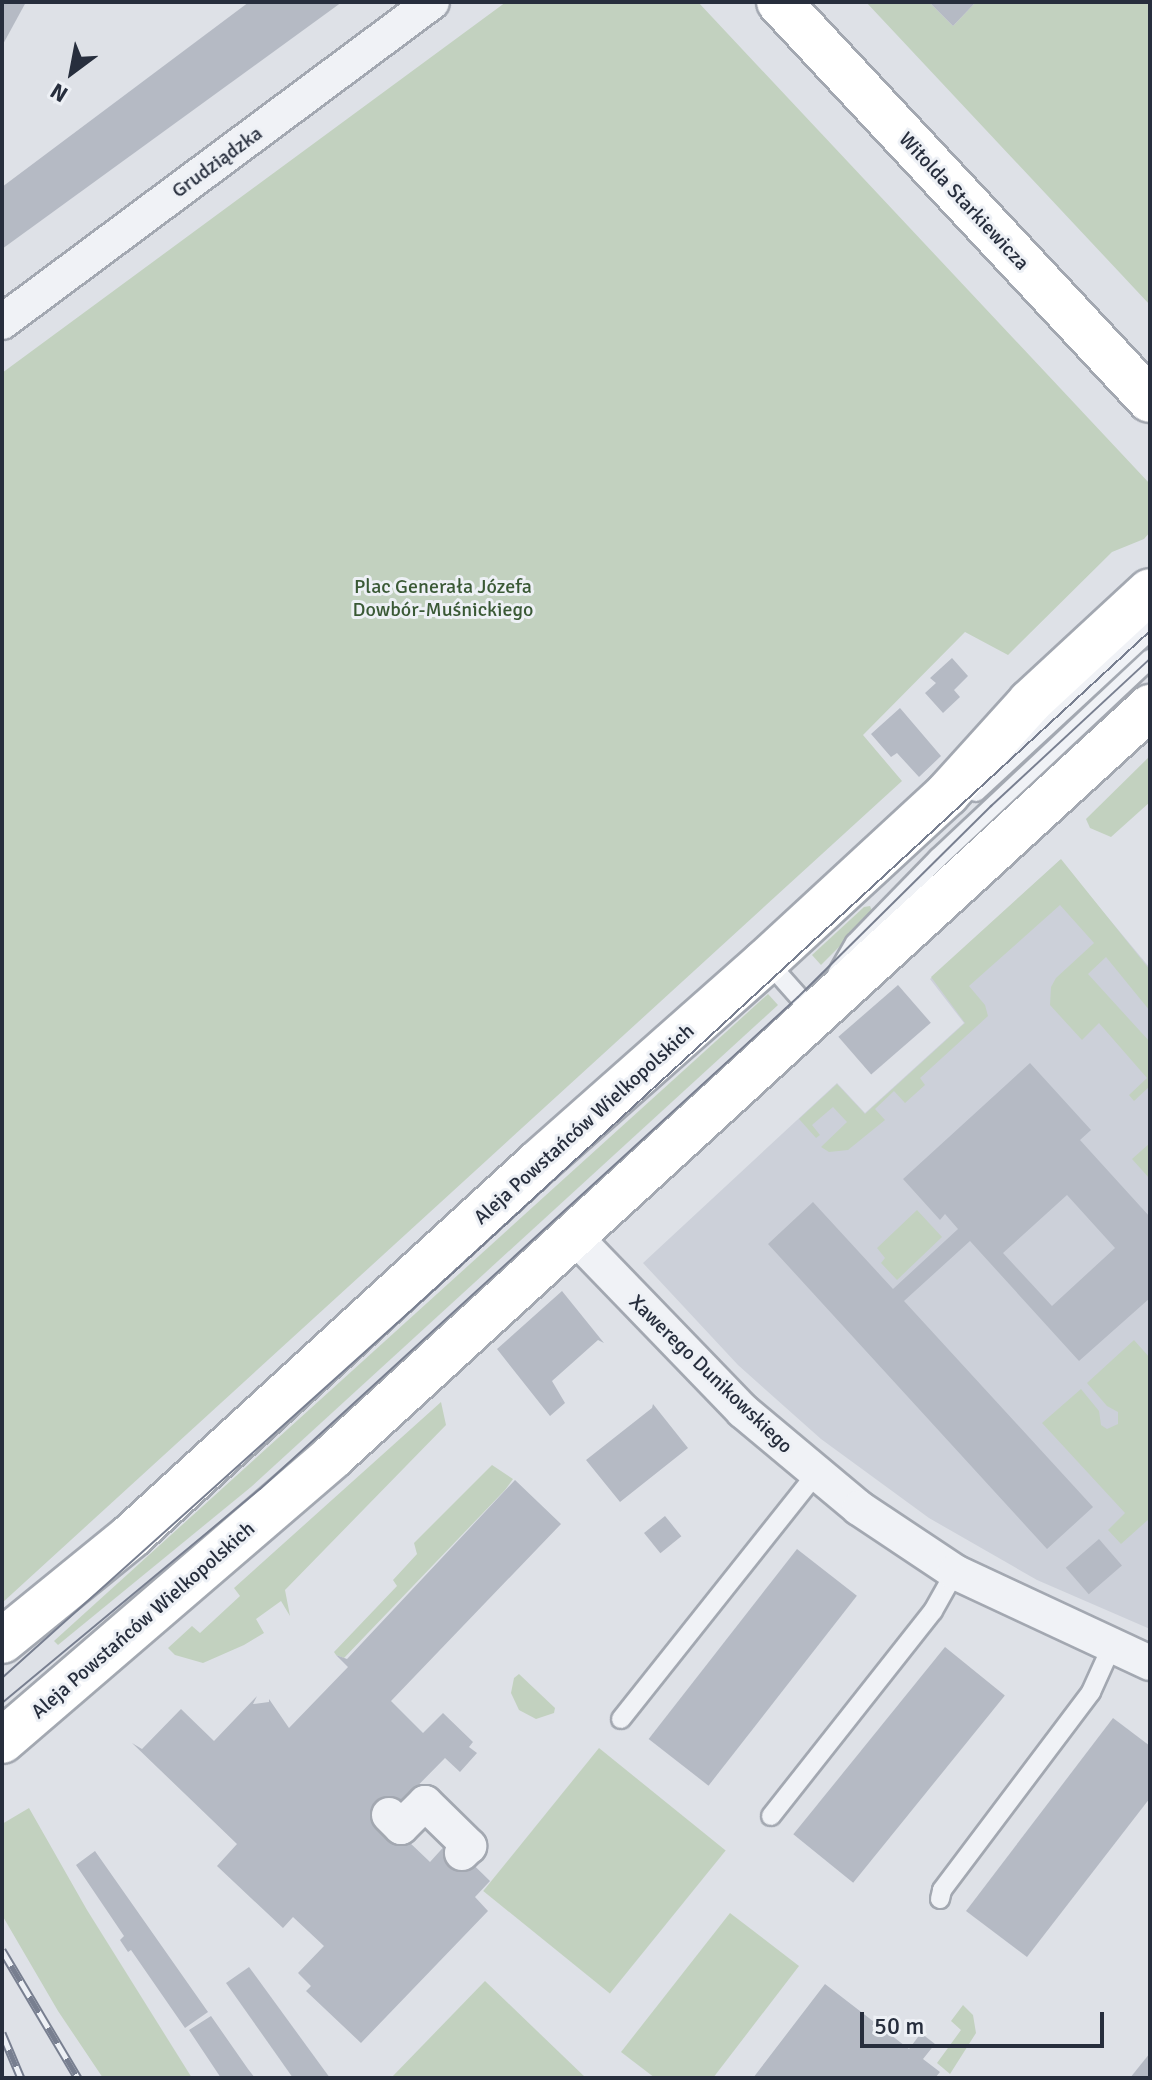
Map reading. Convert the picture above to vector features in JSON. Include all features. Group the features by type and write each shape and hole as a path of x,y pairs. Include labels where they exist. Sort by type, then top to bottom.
{"street":[{"name":"Grudziądzka","path":"2,322 432,2"},
{"name":"Witolda Starkiewicza","path":"779,2 1150,400"},
{"name":"Aleja Powstańców Wielkopolskich","path":"2,1641 131,1536 539,1162 765,962 947,794 1030,702 1150,591"},
{"path":"814,1014 1150,707"},
{"name":"Aleja Powstańców Wielkopolskich","path":"7,1737 332,1457 814,1014"},
{"name":"Xawerego Dunikowskiego","path":"574,1236 743,1411 816,1474 901,1538 955,1572 1111,1648 1150,1663"},
{"path":"389,1815 401,1827 425,1803 465,1832"}],"lane":[{"path":"1150,631 854,906 765,962 814,1014 863,934 991,806 1150,659"},
{"path":"621,1719 816,1474"},
{"path":"771,1816 933,1611 955,1572"},
{"path":"940,1899 942,1890 1091,1692 1111,1648"}],"shaded area":[{"path":"1060,860 1150,968 1150,1629 1037,1580 929,1518 821,1439 738,1365 643,1263 837,1083 865,1113 964,1023 930,979"}],"green space":[{"name":"Plac Generała Józefa Dowbór-Muśnickiego","path":"506,2 698,2 1150,484 1150,532 1144,539 1112,552 1008,655 965,632 863,735 902,781 2,1603 2,373"},
{"path":"866,2 929,2 953,26 976,2 1150,2 1150,305"},
{"path":"1150,756 1150,802 1111,837 1090,828 1086,819"},
{"path":"1061,859 1150,970 1150,1011 1106,957 1088,974 1150,1042 1150,1086 1134,1101 1129,1095 1147,1078 1099,1023 1082,1040 1050,1005 1051,987 1056,978 1094,943 1060,905 969,986 985,1005 988,1016 920,1078 925,1085 905,1103 894,1091 875,1109 885,1120 848,1150 829,1152 821,1147 847,1122 833,1107 812,1125 820,1135 816,1138 799,1119 837,1084 865,1114 965,1023 931,977"},
{"path":"870,906 873,913 821,965 812,955 864,907"},
{"path":"768,994 778,1005 251,1487 58,1645 54,1641"},
{"path":"1150,1143 1150,1179 1132,1159"},
{"path":"917,1210 942,1237 897,1280 881,1263 885,1258 877,1248"},
{"path":"1134,1340 1150,1358 1150,1518 1121,1544 1108,1530 1125,1513 1042,1423 1081,1389 1099,1411 1101,1425 1107,1429 1118,1424 1118,1412 1107,1406 1087,1383"},
{"path":"441,1402 446,1425 285,1590 290,1616 281,1601 256,1619 264,1633 203,1663 175,1655 168,1648 192,1626 200,1633 240,1596 234,1588"},
{"path":"492,1465 513,1479 505,1490 344,1658 336,1655 334,1652 397,1586 393,1580 417,1554 414,1543"},
{"path":"519,1674 555,1708 554,1713 536,1719 519,1710 511,1693 514,1678"},
{"path":"599,1748 726,1851 610,1994 483,1891"},
{"path":"29,1808 87,1910 192,2078 103,2078 58,2011 2,1915 2,1824"},
{"path":"730,1913 799,1966 713,2078 655,2078 621,2052"},
{"path":"485,1981 586,2078 391,2078"},
{"path":"963,2005 973,2015 976,2033 950,2074 937,2063 961,2030 951,2021"}],"building":[{"path":"2,2 26,2 2,46"},
{"path":"249,2 342,2 2,249 2,187"},
{"path":"929,2 974,2 975,3 953,26"},
{"path":"952,658 968,676 954,690 960,697 943,713 925,693 936,683 930,678"},
{"path":"900,708 941,756 919,777 897,753 891,757 871,734"},
{"path":"898,985 931,1023 871,1075 838,1037"},
{"path":"1030,1063 1091,1130 1080,1140 1150,1217 1150,1298 1079,1361 970,1241 904,1301 1093,1507 1047,1549 768,1244 813,1202 893,1289 958,1229 945,1214 940,1220 903,1179","holes":["1067,1195 1115,1248 1052,1306 1003,1253"]},
{"path":"562,1291 604,1343 598,1340 552,1381 565,1403 550,1416 497,1349"},
{"path":"653,1404 688,1448 620,1502 586,1460 652,1408"},
{"path":"515,1480 561,1524 391,1701 423,1733 443,1713 473,1742 469,1747 477,1753 460,1772 445,1758 385,1819 430,1862 449,1841 490,1881 475,1897 488,1911 361,2043 306,1991 311,1986 298,1973 324,1946 293,1917 283,1928 217,1866 237,1844 132,1743 142,1749 181,1709 214,1741 257,1696 253,1704 269,1702 269,1699 289,1728 348,1667 336,1655 347,1659"},
{"path":"665,1516 681,1536 660,1553 644,1533"},
{"path":"1099,1539 1122,1565 1089,1594 1066,1568"},
{"path":"797,1549 857,1596 709,1786 649,1739"},
{"path":"945,1647 1005,1695 853,1883 793,1834"},
{"path":"1113,1718 1150,1746 1150,1798 1027,1957 966,1911"},
{"path":"95,1851 208,2012 185,2028 131,1950 128,1952 120,1940 124,1936 76,1865"},
{"path":"249,1967 330,2078 293,2078 226,1983"},
{"path":"825,1984 909,2049 921,2033 935,2044 923,2059 940,2072 935,2078 753,2078"},
{"path":"211,2016 255,2078 221,2078 189,2030"},
{"path":"1150,2053 1150,2078 1130,2078"}],"tram line":[{"path":"2,1678 445,1280 1150,631"},
{"path":"2,1703 260,1489 798,997 991,806 1150,659"}],"railway":[{"path":"2,1950 78,2078"},
{"path":"2,2033 21,2078"}]}
